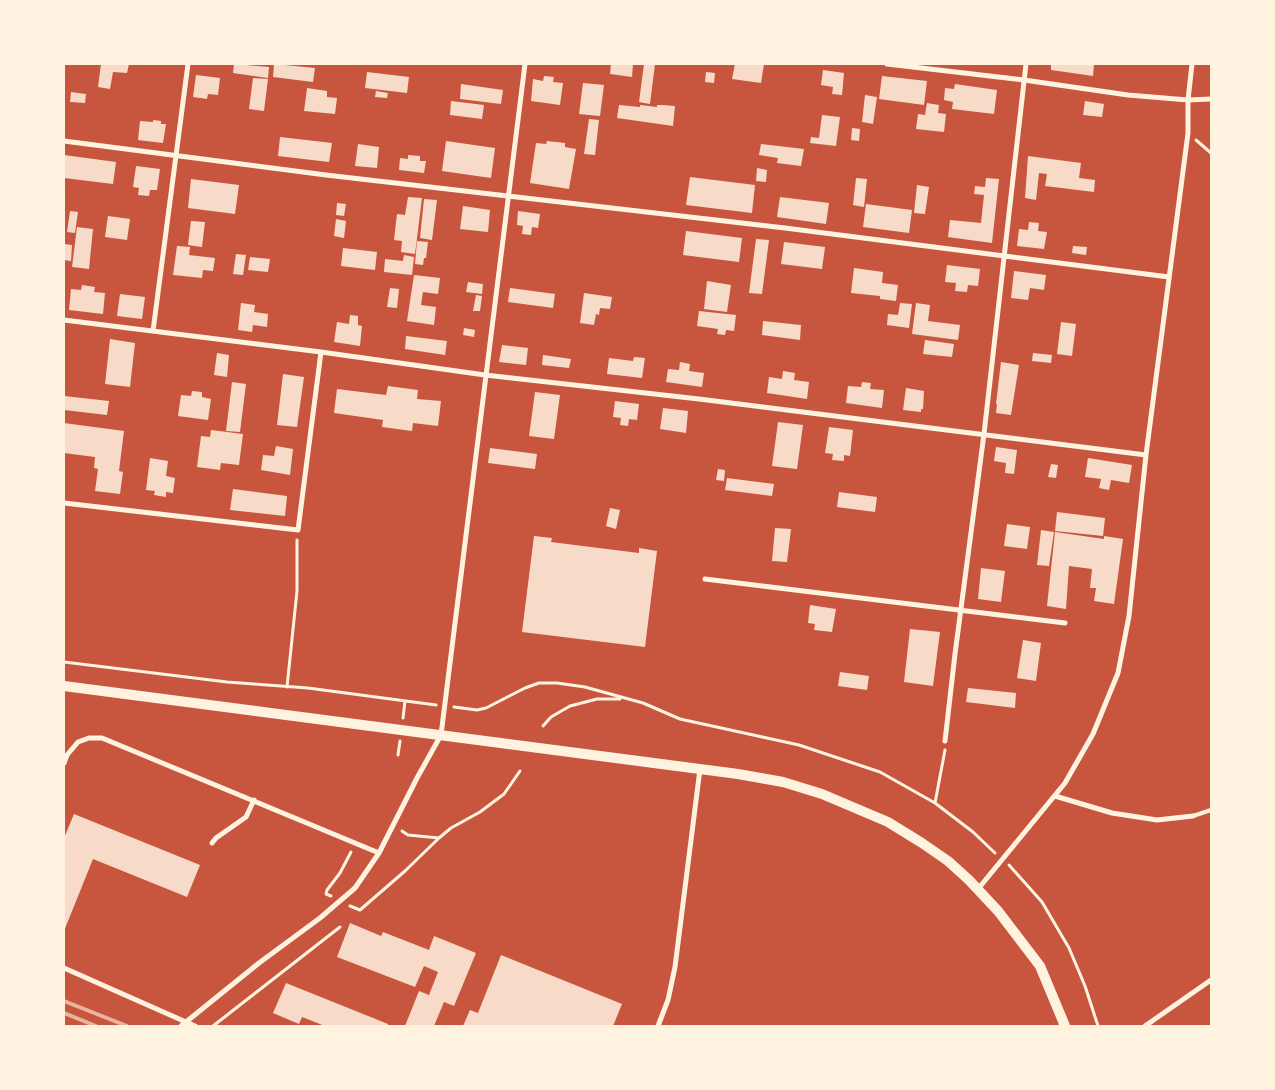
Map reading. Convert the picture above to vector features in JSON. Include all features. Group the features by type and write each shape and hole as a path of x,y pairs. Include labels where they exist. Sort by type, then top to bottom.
{"main road":[{"path":"64,686 700,769 783,782 822,794 888,822 948,860 998,911 1040,966 1066,1026"}],"street":[{"path":"153,331 188,64"},
{"path":"180,1026 341,902 354,888 379,853 441,735 525,64"},
{"path":"888,64 1024,80 1128,95 1188,100 1211,99"},
{"path":"945,741 960,610 984,434 1026,64"},
{"path":"978,890 1065,783 1093,734 1118,673 1129,616 1146,455 1188,133 1188,100 1192,64"},
{"path":"64,141 1169,277"},
{"path":"64,320 486,375 708,400 1146,455"},
{"path":"64,503 298,530 321,352"},
{"path":"705,579 1065,623"},
{"path":"64,763 67,755 78,742 89,738 102,738 379,853"},
{"path":"658,1026 668,1000 675,967 700,769"},
{"path":"1055,796 1112,813 1157,820 1194,816"},
{"path":"212,843 216,838 246,817 254,800"},
{"path":"64,968 195,1026"},
{"path":"1145,1026 1211,980"}],"lane":[{"path":"1194,816 1211,810"}],"path":[{"path":"1188,133 1211,153"},
{"path":"287,687 297,591 298,530"},
{"path":"543,726 551,717 570,706 608,698 630,700"},
{"path":"935,803 945,741"},
{"path":"356,843 326,894 360,910 451,828 480,812 504,794 520,771"},
{"path":"392,826 408,835 439,838"},
{"path":"213,1026 340,927"}],"building":[{"path":"101,64 129,64 127,73 113,72 110,89 98,87"},
{"path":"234,64 269,67 268,78 233,73"},
{"path":"274,64 315,68 313,82 273,77"},
{"path":"611,64 633,64 632,77 610,74"},
{"path":"644,64 655,64 650,104 639,102"},
{"path":"735,64 764,64 761,83 732,79"},
{"path":"1051,64 1094,64 1093,76 1051,70"},
{"path":"823,70 844,73 842,95 832,94 833,87 821,85"},
{"path":"367,72 409,77 407,93 365,88"},
{"path":"706,72 715,73 714,83 705,82"},
{"path":"196,75 220,78 218,95 208,94 207,99 193,97"},
{"path":"544,76 554,77 553,82 563,83 560,105 531,101 533,79 543,81"},
{"path":"882,76 927,81 924,105 879,99"},
{"path":"253,78 268,79 264,111 249,109"},
{"path":"583,83 604,85 600,116 579,114"},
{"path":"461,84 503,90 501,104 460,99"},
{"path":"955,84 997,90 994,114 952,109 953,102 944,100 945,88 954,89"},
{"path":"307,88 327,91 327,97 337,98 335,114 304,111"},
{"path":"376,91 388,93 387,98 375,97"},
{"path":"71,92 86,94 85,103 70,102"},
{"path":"865,95 877,97 873,124 862,122"},
{"path":"451,101 484,105 482,119 450,115"},
{"path":"1085,101 1104,104 1102,117 1083,115"},
{"path":"927,103 939,105 938,113 946,114 944,132 916,129 918,114 925,115"},
{"path":"619,105 640,107 640,105 657,107 657,105 675,106 673,126 617,118"},
{"path":"822,115 840,117 836,146 810,143 811,137 819,138"},
{"path":"589,119 599,120 595,155 584,154"},
{"path":"153,120 166,124 163,143 138,140 140,121 153,122"},
{"path":"852,128 860,129 859,141 851,140"},
{"path":"280,137 332,143 329,162 278,156"},
{"path":"446,141 495,148 491,178 442,171"},
{"path":"547,141 565,143 565,147 576,149 569,189 530,183 536,143 546,144"},
{"path":"358,144 379,147 377,168 355,166"},
{"path":"761,144 804,149 801,166 777,163 778,158 759,155"},
{"path":"64,155 116,162 113,184 64,178"},
{"path":"408,155 420,156 420,161 426,161 424,173 399,170 400,158 408,159"},
{"path":"1028,156 1081,163 1079,178 1095,180 1094,192 1045,186 1047,174 1039,173 1036,200 1025,198"},
{"path":"136,166 160,169 157,190 150,190 149,196 138,195 139,188 133,187"},
{"path":"757,168 767,170 766,182 756,181"},
{"path":"690,177 755,185 752,213 686,205"},
{"path":"856,178 867,179 864,207 853,205"},
{"path":"986,178 999,179 992,243 948,237 950,220 981,223 984,195 974,194 975,186 985,187"},
{"path":"191,179 239,185 235,214 188,208"},
{"path":"917,185 929,187 925,214 914,213"},
{"path":"408,197 422,198 415,254 401,252 402,241 394,240 397,214 405,215"},
{"path":"780,197 829,203 826,224 777,217"},
{"path":"424,199 437,200 432,240 420,238"},
{"path":"337,203 346,204 344,216 336,215"},
{"path":"866,204 912,210 909,233 863,227"},
{"path":"463,206 490,210 488,232 460,229"},
{"path":"70,211 78,212 75,233 67,232"},
{"path":"518,211 540,214 538,228 532,227 531,235 522,234 523,226 517,225"},
{"path":"108,216 130,219 127,240 105,237"},
{"path":"336,219 346,221 344,238 334,236"},
{"path":"191,221 205,222 202,247 188,245"},
{"path":"1029,222 1039,223 1038,231 1047,232 1044,249 1017,246 1019,229 1028,230"},
{"path":"77,227 93,229 89,269 72,267"},
{"path":"686,231 742,238 739,262 683,255"},
{"path":"756,239 769,240 762,294 749,293"},
{"path":"417,241 428,242 423,265 415,264"},
{"path":"784,242 825,247 822,269 781,264"},
{"path":"64,244 72,245 71,261 64,260"},
{"path":"177,246 190,247 189,255 215,258 213,271 203,270 202,278 173,275"},
{"path":"1073,246 1087,247 1086,255 1072,253"},
{"path":"343,248 377,252 375,270 341,266"},
{"path":"236,254 246,255 243,275 233,274"},
{"path":"404,255 414,257 412,275 384,272 385,259 403,261"},
{"path":"250,257 270,259 268,272 248,270"},
{"path":"947,265 980,269 978,286 968,285 967,292 955,291 956,283 945,282"},
{"path":"854,268 883,272 882,283 898,285 896,301 880,299 880,296 851,293"},
{"path":"1014,271 1046,275 1044,290 1030,288 1028,300 1011,298"},
{"path":"414,275 440,278 438,294 423,292 421,305 436,307 434,325 407,321"},
{"path":"707,281 731,285 727,312 704,309"},
{"path":"468,282 483,284 482,294 466,292"},
{"path":"82,285 95,287 94,292 105,293 103,314 69,310 71,289 81,290"},
{"path":"390,288 399,289 397,308 387,307"},
{"path":"510,288 555,294 553,308 508,302"},
{"path":"584,293 612,297 610,309 600,308 599,315 596,314 594,325 580,323"},
{"path":"120,294 145,297 142,319 117,316"},
{"path":"476,295 482,296 480,311 473,311"},
{"path":"241,303 255,305 254,312 268,314 267,327 253,325 252,332 238,330"},
{"path":"900,303 912,304 909,328 887,325 888,314 898,315"},
{"path":"916,303 930,305 928,321 960,325 958,340 912,334"},
{"path":"699,311 736,315 734,331 726,330 725,335 717,334 718,329 697,326"},
{"path":"350,315 358,316 358,325 362,326 360,346 334,342 337,322 349,324"},
{"path":"763,321 801,325 800,340 762,335"},
{"path":"1061,322 1076,324 1072,356 1057,354"},
{"path":"464,328 475,330 474,337 463,335"},
{"path":"406,336 447,341 445,355 405,349"},
{"path":"110,339 135,343 130,387 105,384"},
{"path":"925,340 954,344 952,357 923,354"},
{"path":"502,345 528,348 526,365 499,362"},
{"path":"217,353 229,355 227,377 214,375"},
{"path":"1033,353 1052,355 1051,363 1032,361"},
{"path":"543,355 571,359 569,368 542,365"},
{"path":"634,357 645,358 642,378 607,374 609,358 633,361"},
{"path":"680,362 690,364 689,371 704,373 702,387 666,382 668,369 679,370"},
{"path":"1001,362 1019,365 1011,415 996,413"},
{"path":"783,371 795,373 794,380 809,382 807,399 767,393 769,377 782,379"},
{"path":"283,374 304,377 297,427 277,425"},
{"path":"232,382 246,384 240,432 226,431"},
{"path":"862,382 871,383 870,389 884,390 882,408 846,403 848,386 861,387"},
{"path":"388,386 418,390 417,399 441,401 438,426 413,423 412,431 382,427 383,420 334,413 337,389 386,395"},
{"path":"906,388 924,391 923,409 921,409 921,412 903,410"},
{"path":"192,391 202,392 202,397 211,399 208,420 178,416 181,395 191,396"},
{"path":"535,392 560,395 554,439 529,436"},
{"path":"64,396 109,401 107,415 64,410"},
{"path":"615,401 639,404 637,420 629,419 628,426 620,425 621,418 613,417"},
{"path":"663,408 688,411 686,433 660,429"},
{"path":"778,422 803,425 797,469 772,466"},
{"path":"64,423 124,431 119,471 123,472 120,494 95,491 98,469 94,468 95,457 64,453"},
{"path":"829,427 853,430 850,456 844,455 844,461 832,460 833,454 825,453"},
{"path":"211,430 243,434 239,465 221,463 220,470 197,467 201,436 210,437"},
{"path":"276,446 293,449 290,475 261,470 263,455 274,456"},
{"path":"996,447 1017,450 1014,474 1005,473 1006,463 994,461"},
{"path":"490,448 537,454 535,469 488,463"},
{"path":"150,458 168,461 166,476 175,478 173,493 166,492 166,497 154,495 155,491 146,490"},
{"path":"1088,458 1132,465 1129,483 1111,480 1109,490 1099,488 1101,479 1085,477"},
{"path":"1051,464 1058,465 1056,478 1048,477"},
{"path":"718,469 725,470 724,481 716,480"},
{"path":"727,478 774,484 772,496 725,490"},
{"path":"233,489 287,496 285,516 230,510"},
{"path":"839,492 877,497 875,512 837,507"},
{"path":"610,508 620,510 616,529 606,526"},
{"path":"1057,512 1105,518 1103,536 1055,531"},
{"path":"1007,524 1030,527 1027,549 1004,546"},
{"path":"775,528 791,529 787,562 772,561"},
{"path":"1041,530 1054,532 1049,566 1037,565"},
{"path":"1055,532 1104,539 1104,536 1123,539 1114,604 1094,601 1096,588 1090,588 1092,569 1069,566 1066,609 1047,606"},
{"path":"534,536 552,538 551,542 639,553 639,548 657,551 645,647 522,632"},
{"path":"981,568 1005,571 1001,602 978,599"},
{"path":"810,605 836,609 832,632 814,630 815,624 808,623"},
{"path":"910,629 940,632 933,686 904,682"},
{"path":"1023,640 1041,643 1036,681 1017,678"},
{"path":"840,672 869,676 867,690 838,686"},
{"path":"968,688 1016,693 1015,708 966,702"},
{"path":"74,814 200,865 187,897 93,859 64,931 64,838"},
{"path":"350,923 381,936 383,932 429,950 434,936 476,953 454,1006 444,1002 434,1026 405,1026 419,991 429,995 438,972 424,966 415,987 337,957"},
{"path":"501,955 622,1004 613,1026 463,1026 470,1010 478,1013"},
{"path":"286,983 388,1024 388,1026 325,1026 302,1017 299,1024 273,1013"}],"railway":[{"path":"64,1001 127,1026"},
{"path":"64,1013 96,1026"}]}
